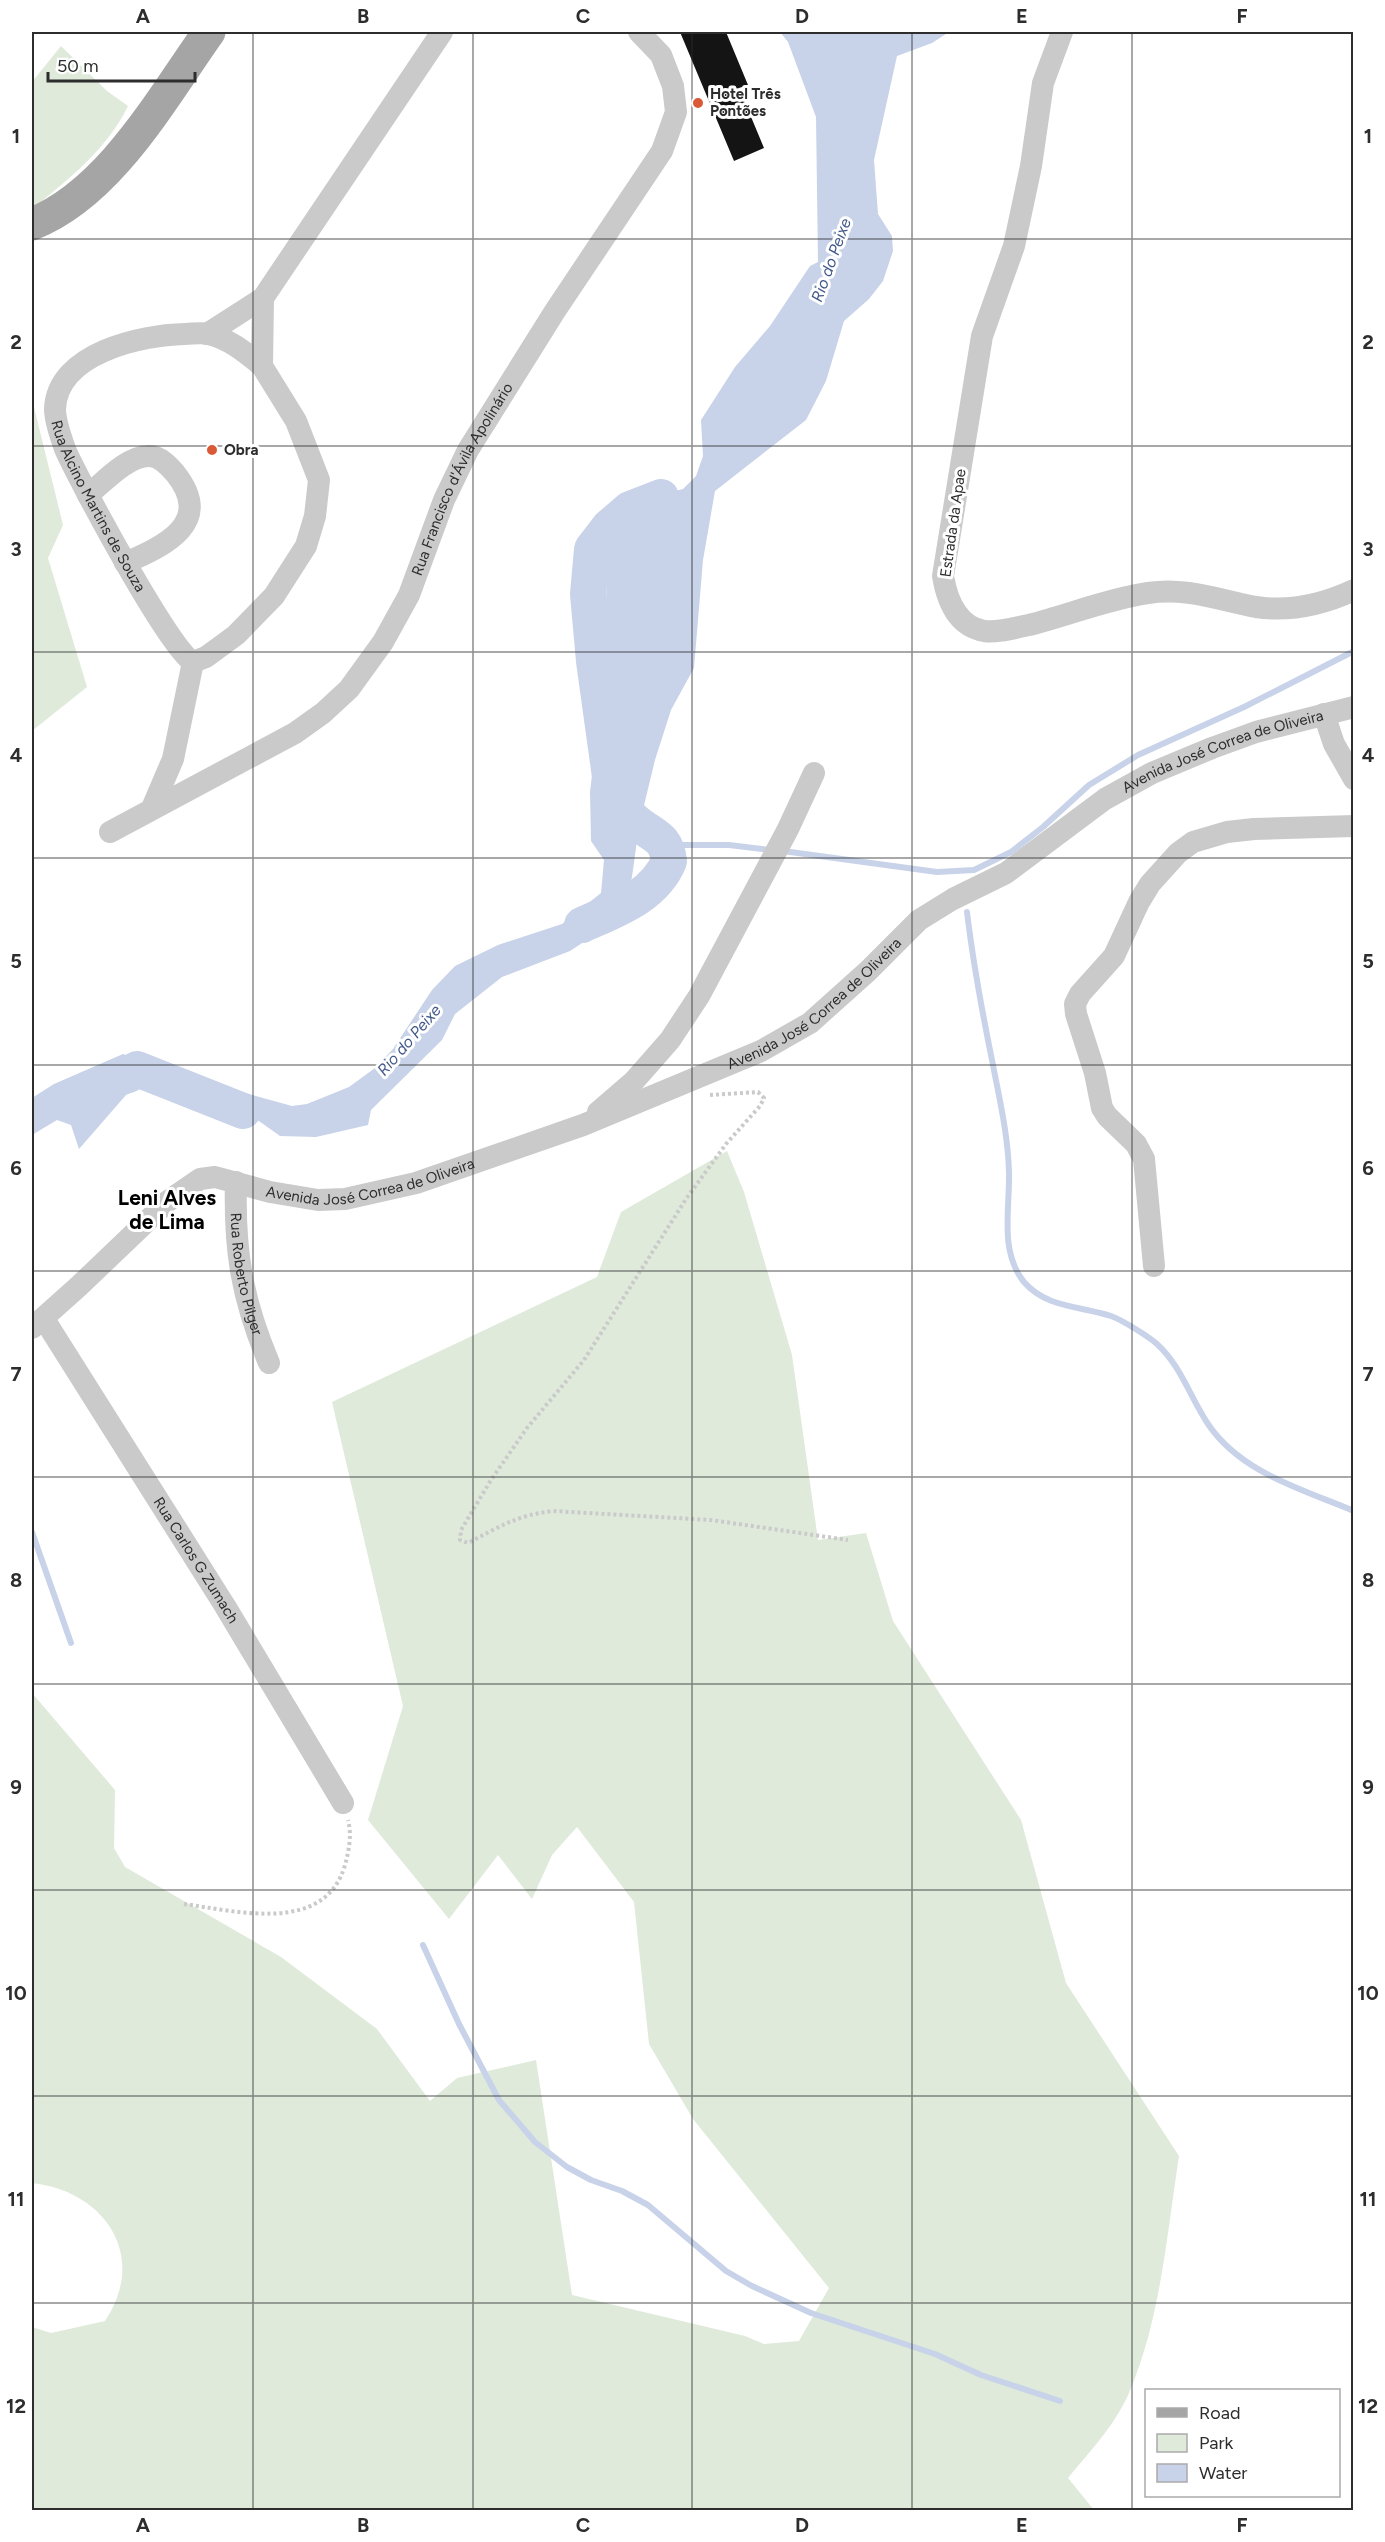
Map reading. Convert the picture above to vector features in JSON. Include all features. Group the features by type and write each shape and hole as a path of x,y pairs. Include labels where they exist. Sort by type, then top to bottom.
{"main road":[{"path":"32,224 70,202 95,181 117,157 208,32"}],"street":[{"path":"207,333 263,298 442,32"},
{"name":"Rua Francisco d'Ávila Apolinário","path":"110,832 295,733 323,713 349,689 383,642 409,595 444,500 468,450 555,311 662,151 676,112 673,86 661,55 639,32"},
{"name":"Estrada da Apae","path":"1062,32 1043,83 1031,166 1014,246 982,336 943,576 951,606 961,620 972,627 999,631 1047,620 1113,600 1149,593 1171,591 1202,594 1257,607 1284,608 1314,604 1353,590"},
{"path":"262,366 263,298"},
{"name":"Rua Alcino Martins de Souza","path":"207,333 243,350 262,366 296,421 319,480 315,516 306,546 274,596 236,635 206,657 194,662 185,657 125,563 88,495 66,449 55,411 58,394 70,374 91,357 129,341 167,334 207,333"},
{"path":"88,495 128,463 149,456 157,457 170,467 183,484 190,497 191,513 181,529 165,542 125,563"},
{"path":"152,808 173,759 194,662"},
{"name":"Avenida José Correa de Oliveira","path":"38,1324 181,1190 200,1179 215,1177 318,1200 345,1199 416,1183 583,1125 761,1052 810,1023 919,921 953,899 1006,873 1105,799 1152,773 1256,732 1353,707"},
{"path":"1324,714 1334,744 1353,779"},
{"path":"583,1125 634,1081 670,1040 699,996 783,838 814,773"},
{"path":"1154,1266 1144,1159 1136,1144 1107,1116 1102,1108 1095,1073 1076,1014 1075,1004 1080,994 1114,956 1150,884 1178,853 1193,842 1227,832 1254,829 1353,826"},
{"name":"Rua Roberto Pilger","path":"236,1182 235,1224 239,1266 247,1304 269,1363"},
{"name":"Rua Carlos G Zumach","path":"38,1324 225,1606 343,1803"}],"path":[{"path":"682,1083 704,1094 758,1092 764,1098 760,1106 726,1144 686,1199 584,1360 527,1428 491,1480 461,1530 460,1540 468,1543 529,1514 553,1511 711,1520 848,1540"},
{"path":"184,1904 248,1913 286,1915 310,1906 329,1893 342,1875 349,1848 350,1829 343,1803"}],"green space":[{"path":"61,46 107,91 128,106 110,136 86,162 32,209 32,82"},
{"path":"32,399 63,525 48,558 87,687 32,731"},
{"path":"727,1151 744,1192 792,1355 818,1540 866,1533 893,1621 1021,1820 1066,1983 1179,2156 1162,2274 1141,2360 1119,2412 1068,2478 1094,2510 32,2510 32,2327 51,2333 105,2321 117,2296 122,2273 120,2250 112,2230 98,2213 80,2199 58,2189 32,2183 32,1693 115,1790 114,1848 125,1867 281,1957 377,2029 430,2101 457,2078 536,2060 572,2295 745,2336 764,2344 799,2341 829,2288 693,2119 649,2044 634,1902 577,1827 552,1855 532,1899 498,1855 449,1919 368,1820 403,1706 332,1402 597,1277 621,1212"}],"water":[{"path":"780,32 949,32 932,43 897,56 874,160 878,214 892,236 893,251 883,281 869,299 844,321 826,381 806,420 715,491 703,560 694,668 671,710 655,760 639,826 632,877 622,917 570,951 502,977 455,1014 442,1040 371,1110 368,1125 316,1137 280,1136 249,1114 216,1111 193,1088 177,1082 152,1084 126,1095 79,1149 71,1125 57,1120 32,1135 32,1098 54,1084 123,1054 292,1106 307,1104 349,1087 375,1068 393,1049 432,990 455,966 498,945 562,924 601,893 604,860 591,841 590,792 605,664 607,548 619,514 635,501 683,489 696,476 703,456 701,420 735,367 770,326 810,266 818,262 816,117 788,42"}],"building":[{"path":"680,32 726,32 748,85 739,88 764,148 734,161"}],"waterway":[{"name":"Rio do Peixe","path":"582,925 620,908 644,893 654,884 669,861 662,842 629,816 612,791 594,661 588,594 592,549 609,527 630,509 661,497"},
{"path":"783,851 937,872 974,870 1011,852 1043,827 1089,785 1138,755 1244,707 1354,651"},
{"path":"666,845 729,845 770,850"},
{"path":"967,912 1007,1144 1008,1229 1011,1257 1016,1270 1024,1282 1043,1297 1053,1302 1111,1316 1157,1344 1173,1362 1208,1424 1237,1455 1274,1478 1354,1511"},
{"name":"Rio do Peixe","path":"128,1075 137,1069 243,1111"},
{"path":"32,1532 71,1643"},
{"path":"423,1945 459,2024 499,2100 535,2142 567,2167 648,2205 726,2271 752,2286 811,2313 935,2354 981,2375 1060,2401"}],"place":[{"name":"Hotel Três Pontões","path":"698,103"},
{"name":"Obra","path":"212,450"}],"district":[{"name":"Leni Alves de Lima","path":"167,1209"}]}
